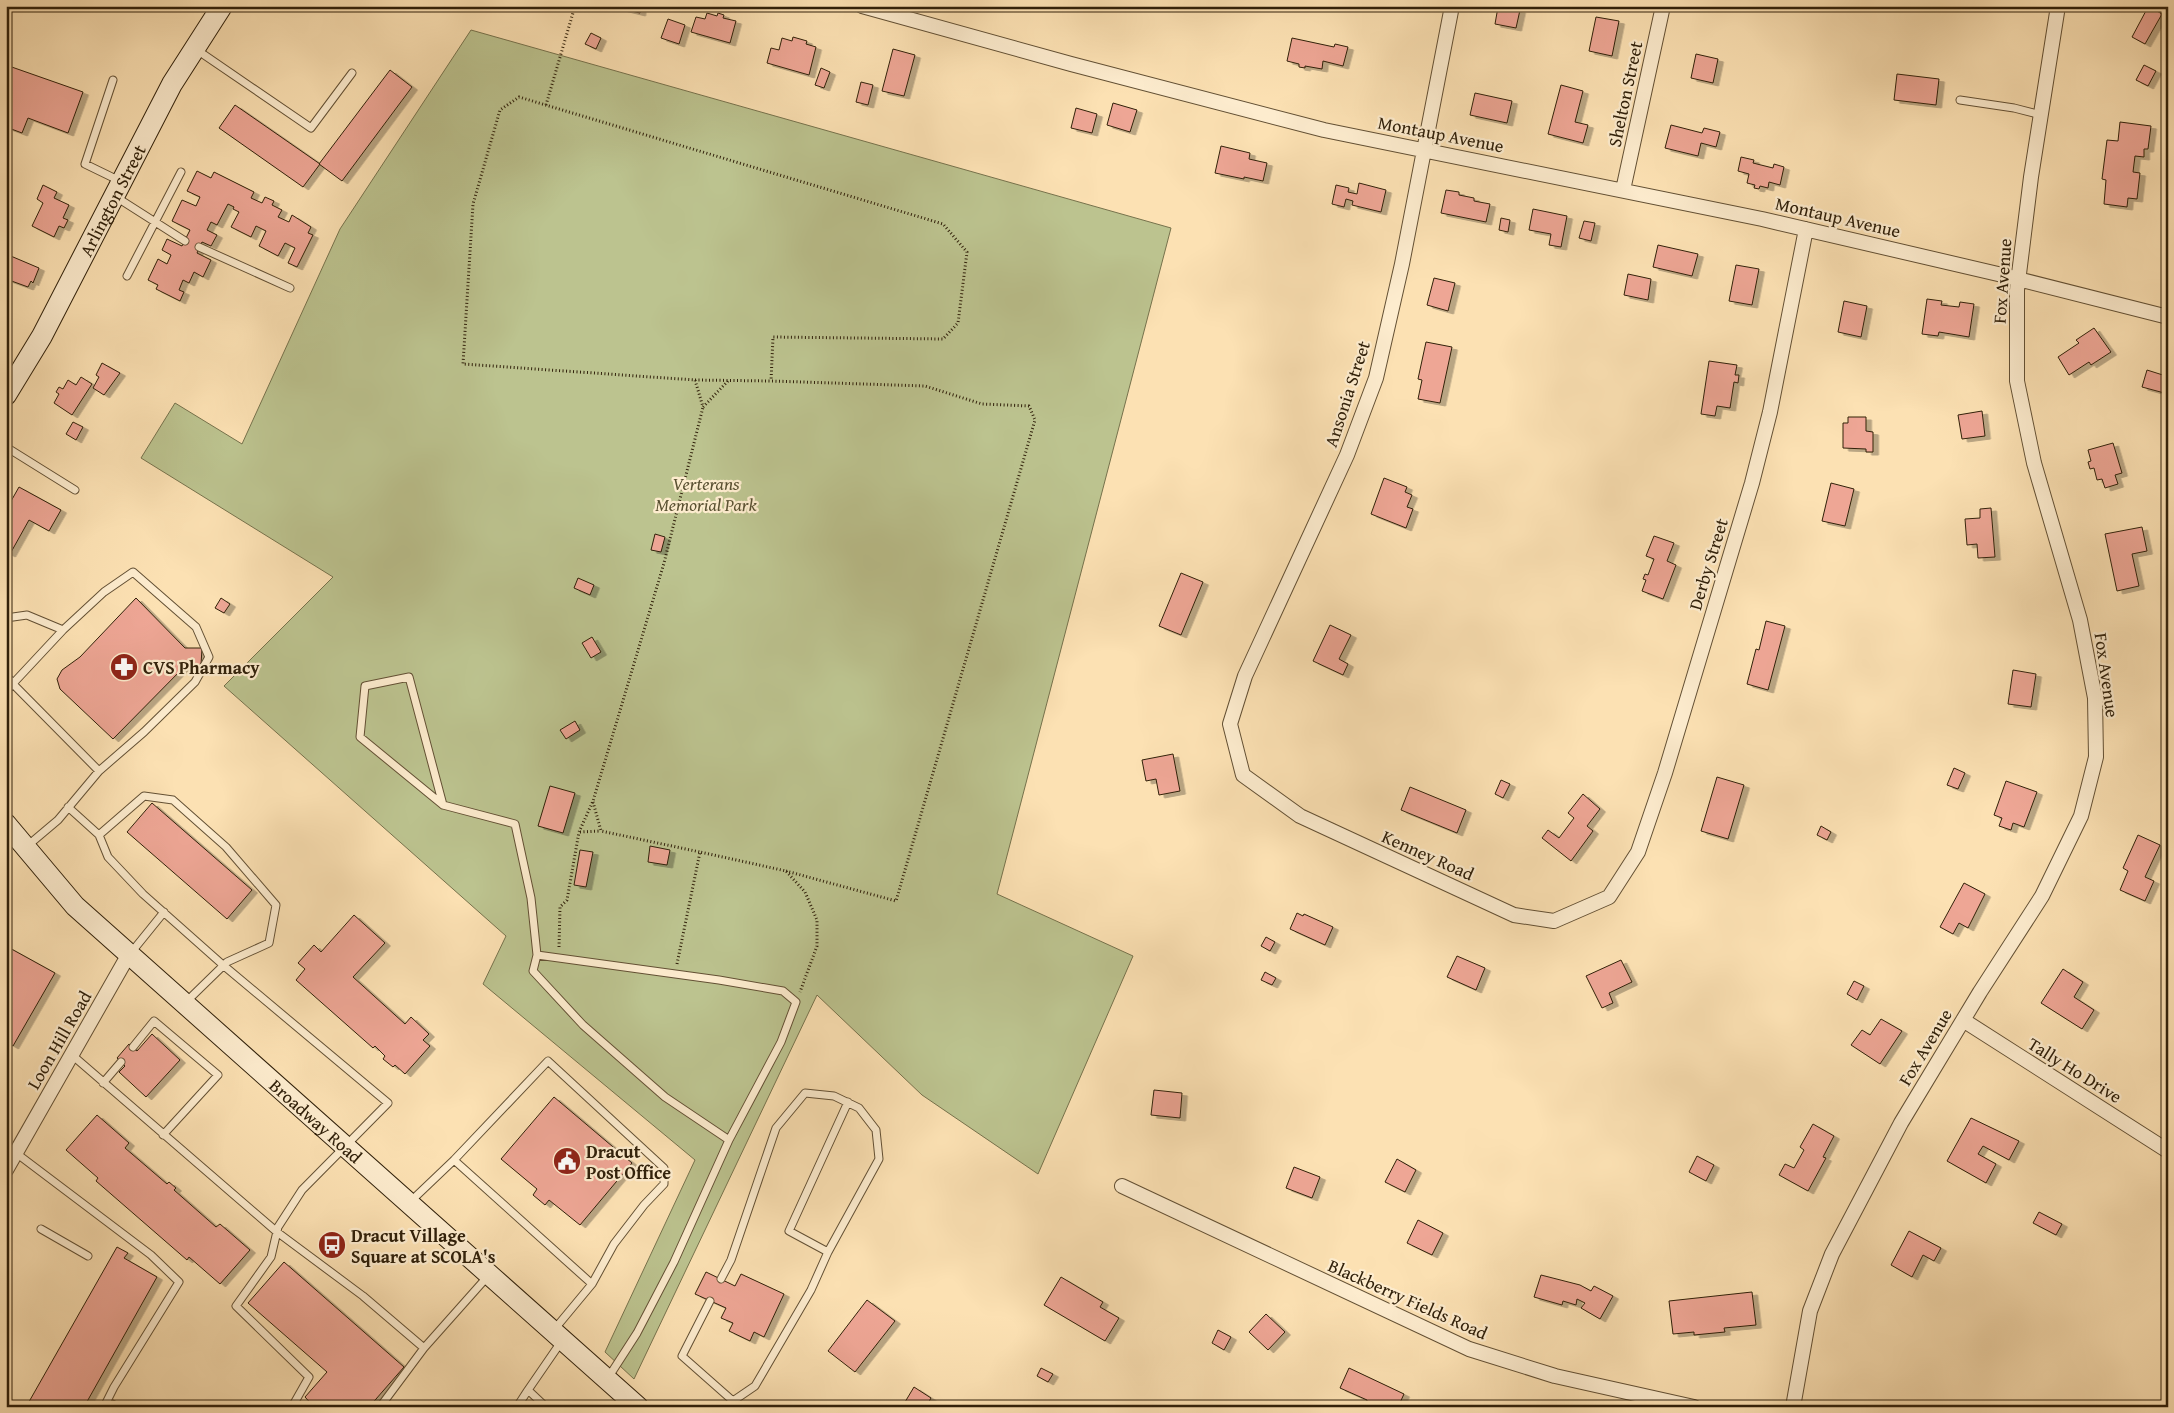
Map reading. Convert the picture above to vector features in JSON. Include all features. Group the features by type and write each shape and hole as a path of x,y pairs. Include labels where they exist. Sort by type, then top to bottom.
{"main road":[{"name":"Arlington Street","path":"6,396 42,336 172,84 222,6"},
{"name":"Broadway Road","path":"6,824 75,906 346,1145 638,1407"}],"street":[{"name":"Montaup Avenue","path":"862,6 1070,64 1324,130 1806,229 2168,317"},
{"name":"Ansonia Street","path":"1243,775 1230,724 1245,676 1347,455 1376,378 1402,264 1452,6"},
{"name":"Shelton Street","path":"1623,190 1662,6"},
{"name":"Fox Avenue","path":"1793,1407 1810,1311 1832,1254 1901,1123 1963,1020 2042,896 2081,816 2096,757 2095,698 2080,620 2034,463 2018,381 2018,279 2058,6"},
{"name":"Derby Street","path":"1609,896 1638,852 1665,772 1752,483 1770,412 1806,229"},
{"name":"Kenney Road","path":"1243,775 1300,816 1514,915 1554,921 1609,896"},
{"name":"Loon Hill Road","path":"10,1159 129,954"},
{"name":"Tally Ho Drive","path":"1963,1020 2168,1151"},
{"name":"Blackberry Fields Road","path":"1122,1186 1469,1349 1555,1376 1694,1407"}],"lane":[{"path":"195,48 312,128 352,74"},
{"path":"113,80 85,164 117,188 154,221 185,241"},
{"path":"1960,100 2014,108 2041,115"},
{"path":"127,276 181,172"},
{"path":"199,248 290,288"},
{"path":"6,447 75,490"},
{"path":"6,691 63,630 104,592 133,572 196,627 208,658 195,682 144,732 99,771 58,820 25,847"},
{"path":"6,618 28,615 63,630"},
{"path":"6,675 99,771"},
{"path":"443,805 409,677 365,686 360,737 443,805 515,824 531,898 537,955 533,972 583,1026 665,1097 729,1140"},
{"path":"99,835 144,796 173,800 226,847 276,905 269,943 226,962 185,1003"},
{"path":"68,807 99,835 108,857 164,912 223,965 388,1103 302,1190 278,1227 271,1257 236,1306 309,1376 292,1407"},
{"path":"129,954 164,912"},
{"path":"537,955 783,991 796,1002 781,1042 729,1140 674,1262 637,1333 608,1380"},
{"path":"133,1047 154,1021 218,1075 163,1135"},
{"path":"72,1055 103,1084 277,1232 363,1296 424,1348"},
{"path":"410,1202 454,1160 548,1061 664,1168 664,1184 644,1205 614,1244 592,1284 558,1336 517,1407"},
{"path":"103,1084 121,1062"},
{"path":"710,1301 682,1356 731,1404 755,1386 810,1290 828,1252 880,1159 876,1130 859,1108 834,1096 805,1093 776,1128 731,1260 721,1279"},
{"path":"828,1252 789,1230 848,1102"},
{"path":"10,1159 151,1255 179,1282 114,1387 104,1407"},
{"path":"454,1160 592,1284"},
{"path":"42,1229 88,1256"},
{"path":"380,1407 424,1348 490,1274"},
{"path":"528,1390 546,1407"}],"path":[{"path":"546,105 575,6"},
{"path":"580,832 602,832 700,852 786,871 896,901 1035,420 1029,406 982,404 925,386 695,380 463,364 473,204 500,110 519,97 943,224 968,252 958,323 943,339 774,338 771,381"},
{"path":"695,380 703,407"},
{"path":"559,958 560,907 567,900 580,832 593,801 664,563 703,407 728,381"},
{"path":"593,801 602,832"},
{"path":"675,974 700,852"},
{"path":"786,871 805,892 816,920 818,946 796,1002"}],"green space":[{"name":"Verterans Memorial Park","path":"471,30 1171,228 997,894 1133,956 1038,1174 922,1095 817,995 634,1379 605,1352 695,1160 483,984 506,936 224,686 333,577 141,458 175,403 242,444 340,229"}],"building":[{"path":"611,6 641,6 640,13"},
{"path":"1496,6 1516,6 1516,10 1520,10 1516,28 1495,24 1498,7"},
{"path":"2147,6 2157,6 2155,10 2162,14 2145,44 2132,37"},
{"path":"707,13 717,16 718,13 724,15 723,18 736,21 730,43 691,32 696,17 705,19"},
{"path":"1596,17 1619,21 1612,56 1589,51"},
{"path":"668,19 685,25 679,44 661,38"},
{"path":"591,33 601,38 596,49 585,44"},
{"path":"793,37 807,41 806,44 816,47 809,75 767,63 771,48 779,50 782,38 792,41"},
{"path":"1292,38 1334,47 1335,44 1348,47 1343,66 1323,61 1322,69 1305,66 1305,68 1299,67 1299,64 1287,61"},
{"path":"893,49 915,55 904,96 882,91"},
{"path":"1696,54 1718,59 1713,83 1691,78"},
{"path":"6,65 83,92 68,133 28,118 22,133 6,127"},
{"path":"2144,65 2156,71 2148,86 2136,80"},
{"path":"821,68 830,72 824,88 815,85"},
{"path":"390,70 412,87 342,181 319,164"},
{"path":"1897,74 1939,79 1936,105 1894,100"},
{"path":"861,82 873,85 868,105 856,102"},
{"path":"1561,85 1583,91 1575,122 1588,125 1583,143 1548,134"},
{"path":"1475,93 1512,101 1507,123 1470,115"},
{"path":"1113,103 1137,110 1130,132 1107,125"},
{"path":"235,105 320,164 303,187 219,128"},
{"path":"1076,108 1097,114 1092,133 1071,128"},
{"path":"2120,122 2151,126 2148,149 2144,149 2144,157 2135,156 2133,172 2140,173 2137,199 2128,198 2127,207 2104,204 2106,180 2102,179 2107,140 2118,141"},
{"path":"1671,125 1702,133 1704,128 1720,132 1716,147 1701,143 1698,156 1665,148"},
{"path":"1221,146 1250,153 1249,159 1267,163 1263,181 1215,173"},
{"path":"1741,157 1754,160 1753,163 1773,168 1774,164 1784,167 1780,185 1769,182 1768,188 1760,186 1759,189 1754,188 1755,185 1747,183 1749,174 1738,171"},
{"path":"197,171 211,178 214,172 254,192 251,198 262,203 265,197 274,201 272,205 282,210 278,217 289,222 292,215 311,227 308,233 313,235 297,267 288,263 295,248 285,243 278,256 259,246 266,231 256,226 251,237 231,227 239,212 228,204 217,225 211,222 207,230 217,235 211,246 202,242 197,253 211,260 203,277 194,272 189,283 183,280 179,290 184,292 180,301 156,289 158,285 148,280 158,259 167,264 171,255 162,250 167,239 182,246 190,230 172,221 182,200 196,206 200,197 187,191"},
{"path":"1359,183 1386,190 1381,212 1352,205 1353,201 1346,199 1344,207 1332,204 1336,185 1349,188 1348,192 1357,194"},
{"path":"43,185 57,192 54,198 69,205 63,218 68,220 64,228 59,226 54,237 32,226 43,203 37,199"},
{"path":"1446,190 1459,192 1459,195 1474,198 1474,201 1490,204 1486,222 1441,213"},
{"path":"1533,209 1567,216 1561,247 1549,245 1551,234 1529,230"},
{"path":"1501,218 1510,220 1508,232 1499,230"},
{"path":"1584,221 1595,223 1591,241 1579,238"},
{"path":"1658,245 1698,254 1692,276 1653,267"},
{"path":"6,254 39,268 33,283 31,281 28,287 6,279"},
{"path":"1736,265 1759,269 1752,305 1729,301"},
{"path":"1628,274 1651,279 1648,300 1624,295"},
{"path":"1434,278 1455,283 1448,311 1427,305"},
{"path":"1927,299 1942,301 1941,305 1959,307 1960,302 1974,304 1969,337 1939,332 1938,336 1922,334"},
{"path":"1844,301 1867,306 1861,337 1838,332"},
{"path":"2094,328 2111,352 2091,365 2089,362 2069,375 2058,357 2079,343 2076,340"},
{"path":"1426,342 1452,347 1440,403 1418,399 1422,380 1418,379"},
{"path":"1709,361 1737,365 1735,375 1739,375 1738,383 1734,382 1730,408 1717,406 1715,416 1701,414"},
{"path":"102,363 120,373 104,395 93,388 99,377 96,375"},
{"path":"2147,370 2166,376 2168,370 2168,394 2142,387"},
{"path":"81,377 92,384 72,415 54,403 59,394 56,392 59,387 63,389 68,380 76,385"},
{"path":"1982,411 1985,436 1962,439 1958,415"},
{"path":"1848,417 1866,417 1866,431 1873,432 1873,452 1866,452 1866,449 1843,448 1843,423 1848,423"},
{"path":"73,422 83,427 76,440 66,434"},
{"path":"2113,443 2122,473 2115,475 2118,484 2105,488 2102,479 2097,480 2094,468 2090,469 2088,462 2091,461 2088,450"},
{"path":"1384,478 1407,487 1405,492 1412,495 1407,507 1413,509 1406,528 1371,514"},
{"path":"1831,483 1854,489 1845,526 1822,521"},
{"path":"19,487 61,510 49,531 29,520 10,554 6,552 6,510"},
{"path":"1991,508 1995,557 1978,558 1977,544 1967,545 1965,519 1980,518 1980,509"},
{"path":"2142,527 2147,551 2132,554 2139,586 2117,591 2105,534"},
{"path":"655,534 665,537 661,552 651,550"},
{"path":"1654,536 1674,543 1667,561 1676,565 1663,599 1642,591 1646,580 1643,579 1645,574 1648,575 1654,559 1646,556"},
{"path":"1181,573 1203,582 1181,635 1159,626"},
{"path":"578,578 594,585 590,595 574,588"},
{"name":"CVS Pharmacy","path":"136,598 185,648 202,648 201,665 186,665 113,739 60,689 57,679 62,670 80,657"},
{"path":"221,598 230,604 224,613 215,608"},
{"path":"1766,621 1785,626 1768,690 1747,684 1756,649 1759,650"},
{"path":"1330,625 1351,635 1339,659 1348,664 1343,675 1313,661"},
{"path":"592,637 601,652 591,658 582,643"},
{"path":"2013,670 2036,674 2031,707 2008,704"},
{"path":"575,721 580,730 566,739 560,730"},
{"path":"1173,754 1180,791 1159,795 1156,779 1146,781 1142,760"},
{"path":"1954,768 1965,773 1958,789 1947,785"},
{"path":"1717,777 1744,785 1728,839 1701,831"},
{"path":"1501,780 1510,784 1503,798 1495,794"},
{"path":"2006,781 2037,792 2024,827 2013,823 2011,830 1999,826 2002,818 1994,815"},
{"path":"550,786 575,793 563,833 538,826"},
{"path":"1410,787 1466,810 1457,833 1401,810"},
{"path":"1583,794 1600,809 1587,826 1593,831 1571,861 1542,838 1548,830 1559,838 1574,818 1568,813"},
{"path":"152,803 252,890 227,919 127,832"},
{"path":"1821,826 1831,832 1827,840 1817,835"},
{"path":"2138,835 2160,845 2145,877 2154,881 2145,901 2120,890 2128,871 2123,868"},
{"path":"650,846 670,850 667,865 648,862"},
{"path":"580,850 593,852 586,887 574,885"},
{"path":"1964,883 1985,894 1968,928 1959,923 1953,934 1940,927"},
{"path":"1297,913 1303,916 1304,914 1333,927 1325,945 1290,929"},
{"path":"354,915 385,943 353,977 405,1024 411,1017 429,1034 423,1040 430,1046 405,1074 395,1065 393,1067 383,1059 385,1056 375,1046 373,1048 296,980 305,969 298,963 314,945 321,952"},
{"path":"1266,937 1275,942 1270,951 1261,946"},
{"path":"6,946 55,973 13,1046 6,1042"},
{"path":"1457,956 1485,968 1476,990 1447,977"},
{"path":"1621,960 1632,982 1609,993 1613,1003 1602,1008 1586,976"},
{"path":"2063,969 2083,982 2074,997 2094,1010 2082,1029 2041,1003"},
{"path":"1265,972 1276,978 1272,985 1261,980"},
{"path":"1854,981 1864,986 1857,1000 1847,994"},
{"path":"1881,1019 1902,1031 1880,1064 1851,1045 1862,1030 1870,1035"},
{"path":"152,1034 180,1060 146,1097 119,1072 125,1066 117,1058 129,1044 137,1051"},
{"path":"1154,1090 1182,1093 1180,1118 1151,1115"},
{"name":"Dracut Post Office","path":"554,1097 632,1163 580,1225 549,1200 545,1205 533,1195 537,1189 501,1159"},
{"path":"97,1115 129,1143 125,1148 167,1184 169,1182 176,1188 174,1190 216,1227 220,1224 250,1250 220,1284 189,1257 187,1260 96,1181 98,1178 66,1150"},
{"path":"1971,1118 2019,1141 2009,1160 1983,1146 1978,1154 1996,1164 1986,1183 1947,1161"},
{"path":"1813,1124 1834,1136 1823,1157 1826,1158 1808,1191 1779,1175 1785,1164 1794,1168 1804,1150 1800,1147"},
{"path":"1697,1156 1714,1165 1706,1181 1689,1172"},
{"path":"1397,1159 1416,1170 1405,1192 1385,1182"},
{"path":"1294,1167 1320,1177 1312,1198 1286,1188"},
{"path":"2039,1212 2062,1224 2056,1235 2033,1223"},
{"path":"1418,1220 1443,1233 1432,1255 1407,1243"},
{"path":"1909,1231 1941,1248 1934,1261 1923,1255 1912,1277 1891,1265"},
{"path":"117,1247 128,1253 124,1258 157,1277 84,1407 26,1407"},
{"path":"284,1262 404,1367 369,1407 314,1407 305,1397 327,1372 248,1303"},
{"path":"706,1272 735,1286 741,1274 784,1294 764,1337 754,1332 750,1341 729,1331 733,1323 721,1318 726,1308 695,1294"},
{"path":"1541,1275 1580,1285 1591,1291 1594,1286 1613,1296 1600,1319 1581,1308 1585,1303 1577,1299 1576,1305 1563,1301 1562,1305 1534,1297"},
{"path":"1061,1277 1103,1302 1100,1307 1119,1318 1105,1341 1044,1305"},
{"path":"1752,1292 1756,1325 1724,1328 1725,1332 1694,1335 1694,1332 1673,1334 1669,1301"},
{"path":"867,1300 895,1321 855,1372 828,1351"},
{"path":"1266,1314 1285,1332 1268,1350 1249,1332"},
{"path":"1218,1330 1231,1337 1224,1350 1212,1343"},
{"path":"1041,1368 1053,1374 1048,1382 1037,1376"},
{"path":"1349,1368 1404,1394 1398,1407 1367,1407 1367,1400 1340,1388"},
{"path":"914,1387 931,1398 926,1407 902,1407"},
{"path":"113,1400 129,1407 111,1407"}],"place":[{"name":"CVS Pharmacy","path":"124,667"},
{"name":"Dracut Post Office","path":"567,1161"},
{"name":"Dracut Village Square at SCOLA's","path":"332,1245"}]}
